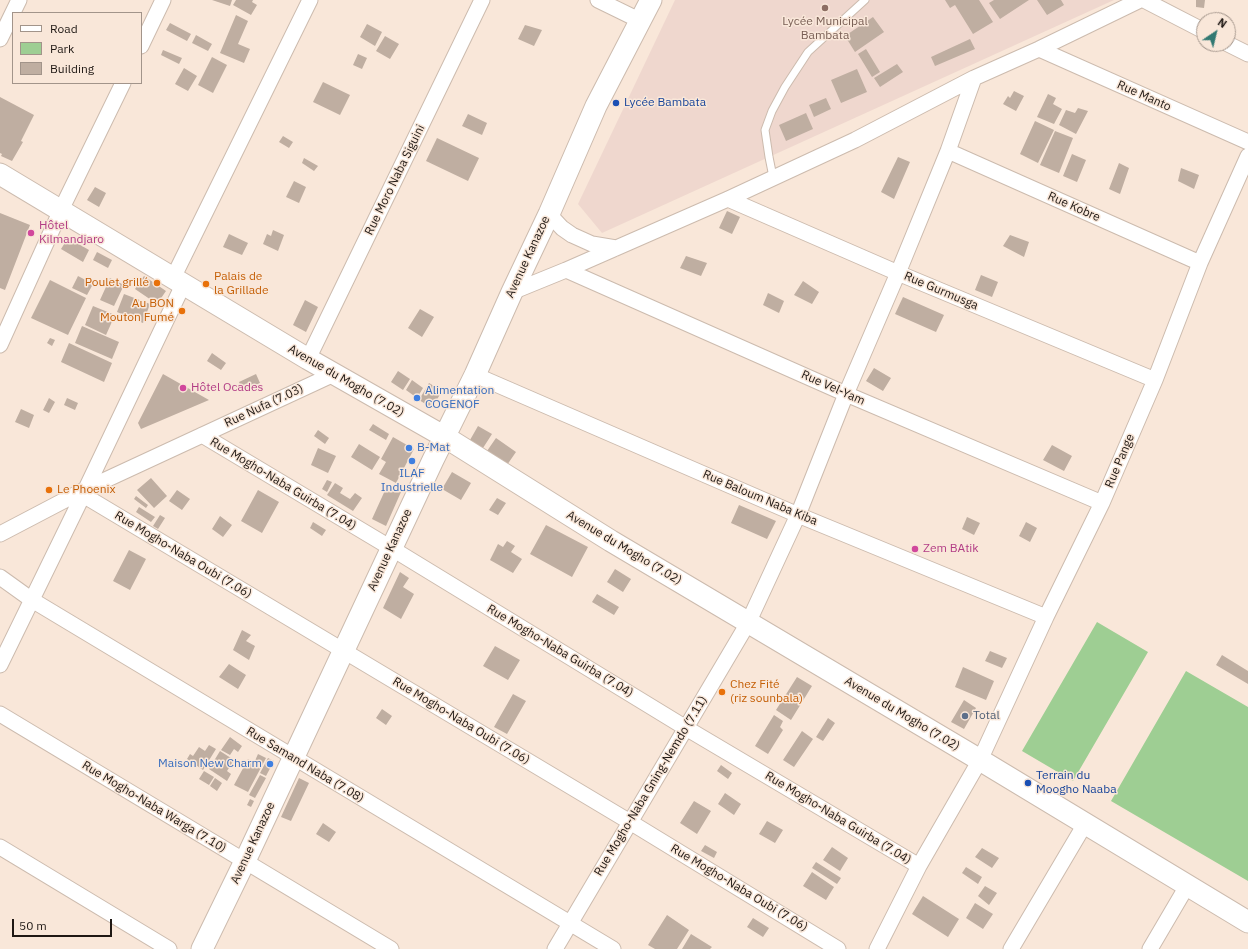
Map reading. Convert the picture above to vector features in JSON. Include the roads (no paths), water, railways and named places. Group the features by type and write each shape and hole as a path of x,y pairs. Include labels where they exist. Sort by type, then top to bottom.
{"main road":[{"name":"Avenue Kanazoe","path":"202,949 245,861 433,460 476,375 596,106 642,21 651,0"},
{"name":"Avenue du Mogho (7.02)","path":"0,174 308,359 445,437 611,541 980,760 1248,922"}],"street":[{"path":"13,12 19,0"},
{"path":"142,44 164,0"},
{"path":"0,665 84,492 178,281 310,0"},
{"name":"Rue Moro Naba Siguini","path":"308,359 482,0"},
{"path":"598,0 642,21"},
{"path":"512,292 728,199 855,140 974,78 1039,49 1140,0"},
{"path":"1144,0 1196,27"},
{"path":"0,39 12,14"},
{"path":"1236,48 1248,54"},
{"name":"Rue Manto","path":"1039,49 1248,142"},
{"name":"Rue Mogho-Naba Gning-Nemdo (7.11)","path":"555,949 748,623 798,515 846,394 948,151 974,78"},
{"path":"0,345 61,210 123,84"},
{"name":"Rue Kobre","path":"948,151 1200,263"},
{"name":"Rue Pange","path":"877,949 919,866 980,760 1046,617 1102,503 1155,380 1200,263 1248,156"},
{"name":"Rue Gurmusga","path":"728,199 898,273 1155,380"},
{"path":"549,214 562,228 572,234 592,244 616,248"},
{"name":"Rue Vel-Yam","path":"566,270 846,394 1102,503"},
{"name":"Rue Nufa (7.03)","path":"0,534 202,435 334,374"},
{"name":"Rue Baloum Naba Kiba","path":"476,375 798,515 1046,617"},
{"name":"Rue Mogho-Naba Guirba (7.04)","path":"202,435 391,548 686,728 919,866"},
{"name":"Rue Mogho-Naba Oubi (7.06)","path":"84,492 838,949"},
{"name":"Rue Samand Naba (7.08)","path":"0,577 32,600 613,949"},
{"name":"Rue Mogho-Naba Warga (7.10)","path":"0,714 391,949"},
{"path":"1011,949 1085,824"},
{"path":"0,847 169,949"},
{"path":"1150,949 1187,886"}],"lane":[{"path":"773,177 765,130 772,111 785,87 808,52 865,0"}],"place":[{"name":"Lycée Municipal Bambata","path":"825,8"},
{"name":"Lycée Bambata","path":"616,103"},
{"name":"Hôtel Kilmandjaro","path":"31,233"},
{"name":"Poulet grillé","path":"157,283"},
{"name":"Palais de la Grillade","path":"206,284"},
{"name":"Au BON Mouton Fumé","path":"182,311"},
{"name":"Hôtel Ocades","path":"183,388"},
{"name":"Alimentation COGENOF","path":"417,398"},
{"name":"B-Mat","path":"409,448"},
{"name":"ILAF Industrielle","path":"412,461"},
{"name":"Le Phoenix","path":"49,490"},
{"name":"Zem BAtik","path":"915,549"},
{"name":"Chez Fité (riz sounbala)","path":"722,692"},
{"name":"Total","path":"965,716"},
{"name":"Maison New Charm","path":"270,764"},
{"name":"Terrain du Moogho Naaba","path":"1028,783"}]}
